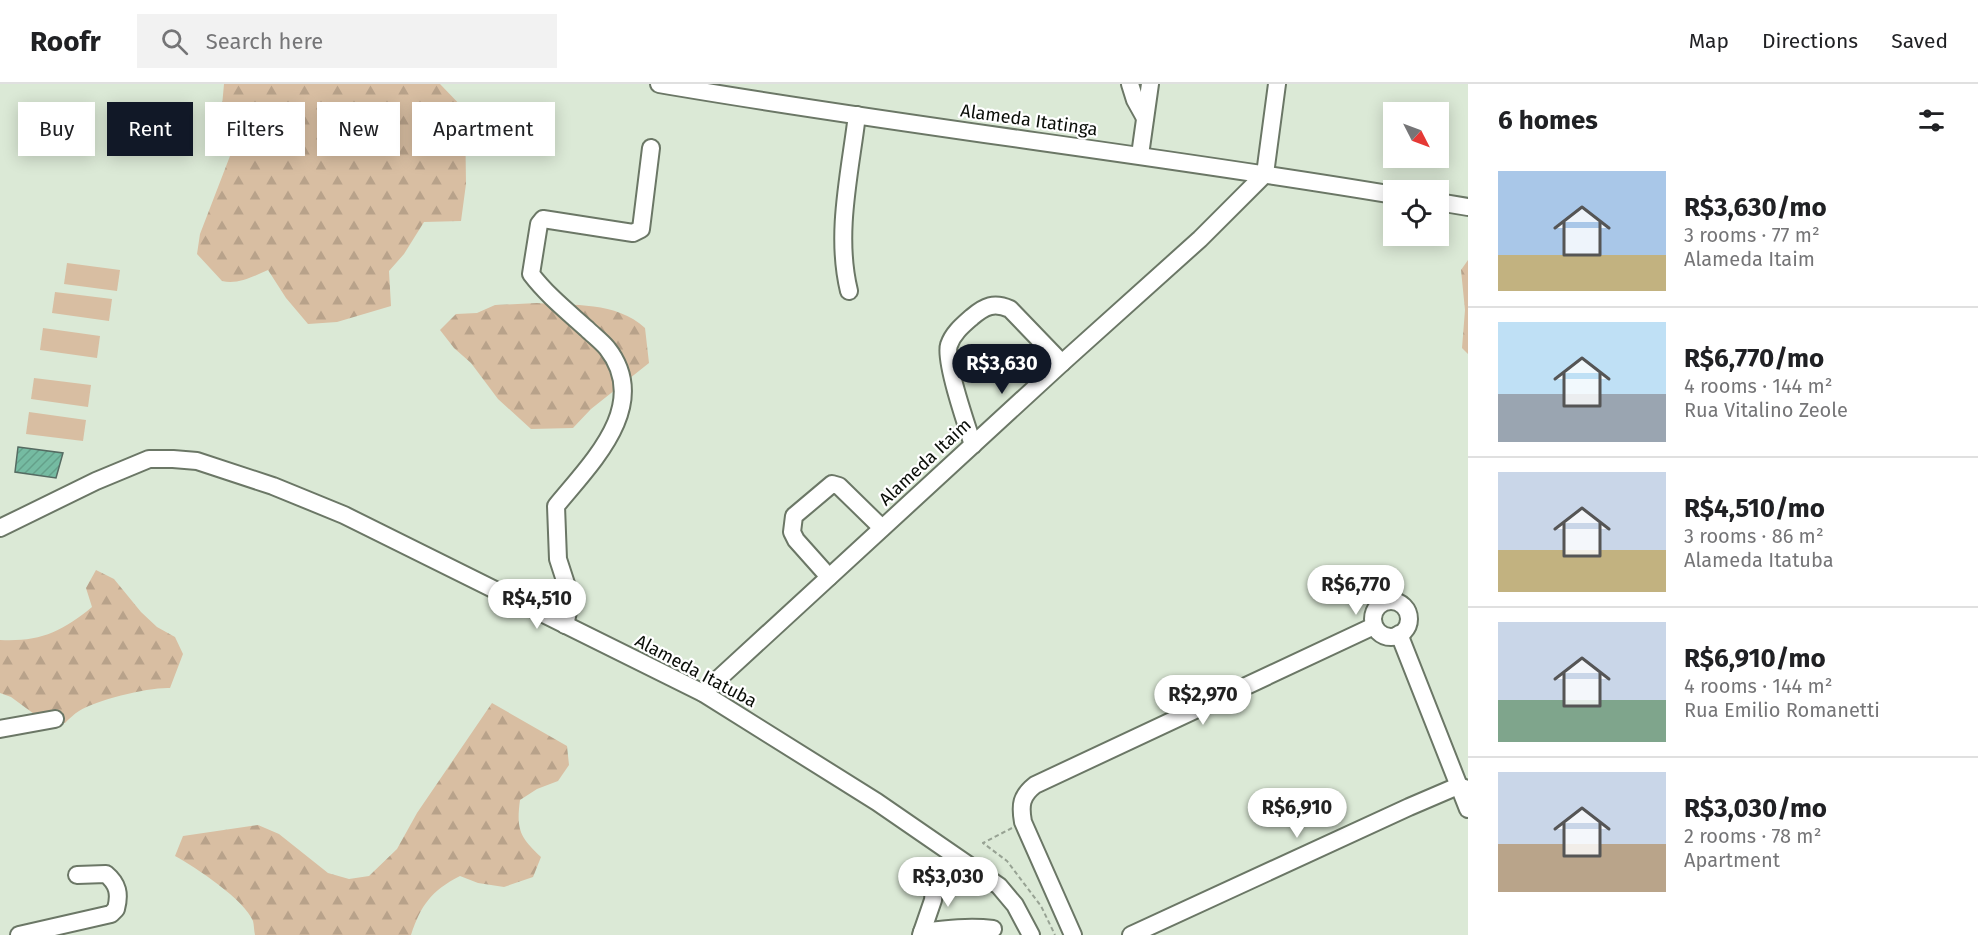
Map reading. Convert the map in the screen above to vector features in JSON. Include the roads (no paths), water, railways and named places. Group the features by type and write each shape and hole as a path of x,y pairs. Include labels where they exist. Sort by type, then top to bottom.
{"street":[{"name":"Alameda Itatinga","path":"659,84 727,89 857,115 1140,155 1383,193"},
{"path":"1130,84 1134,100 1145,118"},
{"path":"1140,155 1150,84"},
{"path":"1265,174 1277,84"},
{"path":"849,291 843,268 843,235 857,115"},
{"path":"566,625 571,599 558,559 556,506 605,445 617,422 624,394 621,369 606,346 542,288 531,274 539,225 543,219 633,234 641,229 651,148"},
{"name":"Alameda Itaim","path":"703,693 1200,239 1265,174"},
{"path":"1449,204 1468,207"},
{"path":"973,445 947,354 954,333 988,305 999,304 1010,309 1062,363"},
{"name":"Alameda Itatuba","path":"0,528 96,481 149,459 197,461 273,486 344,515 703,693 886,808 999,886 1015,905 1031,935"},
{"path":"829,576 796,540 792,532 794,516 832,484 840,486 882,528"},
{"path":"1396,601 1406,608 1409,620 1400,634 1394,637 1382,635 1374,626 1375,609 1384,602 1396,601"},
{"path":"1072,935 1023,822 1021,803 1025,793 1035,785 1374,626"},
{"path":"1400,634 1463,787 1468,808"},
{"path":"0,729 55,719"},
{"path":"1131,935 1463,787"},
{"path":"19,935 111,914 116,909 115,882 106,874 77,876"},
{"path":"922,934 933,900 935,876"},
{"path":"922,934 950,928 993,929"}]}
